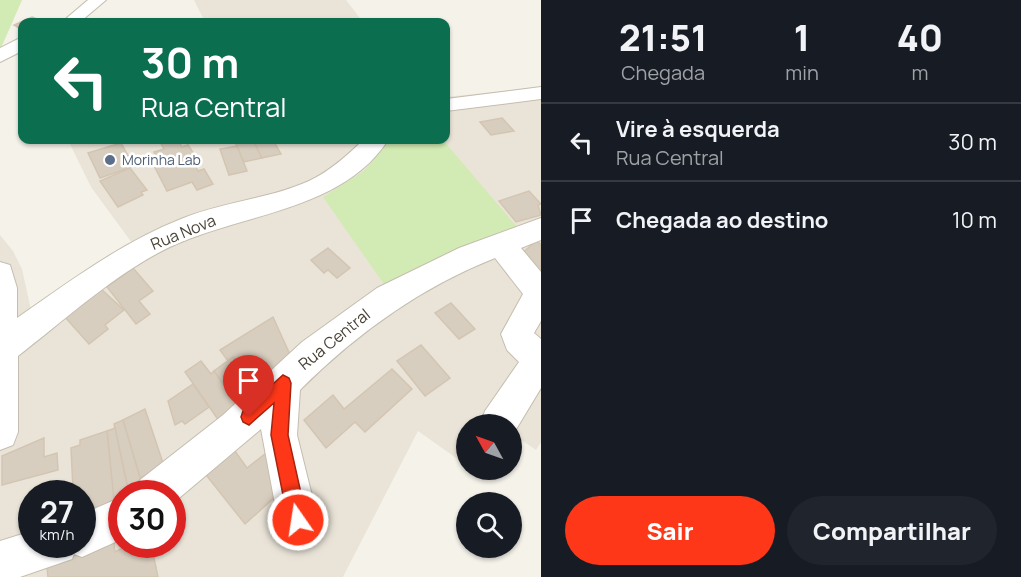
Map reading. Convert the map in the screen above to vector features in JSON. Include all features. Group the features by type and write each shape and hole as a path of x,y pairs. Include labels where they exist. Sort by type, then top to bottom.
{"street":[{"path":"75,18 98,0"},
{"path":"0,56 18,45"},
{"path":"450,104 541,93"},
{"name":"Rua Nova","path":"1,349 101,275 148,245 193,225 317,188 343,172 372,144"},
{"name":"Rua Central","path":"171,480 236,428 334,337 388,297 440,269 500,243 541,229"},
{"path":"500,243 538,288 540,296 517,334 518,339 537,357 537,364 504,414"},
{"path":"0,274 0,432"},
{"path":"283,383 279,435 298,520"},
{"path":"0,562 18,556"}],"shaded area":[{"path":"194,0 346,0 360,18 203,18"},
{"path":"541,87 541,442 536,450 522,440 522,414 456,414 456,458 418,431 343,577 0,577 0,235 13,251 22,269 31,310 132,243 91,187 70,144 450,144 450,97"}],"green space":[{"path":"0,0 22,0 1,48 0,47"},
{"path":"386,144 446,144 517,227 388,290 323,197 364,171"}],"building":[{"path":"502,118 514,131 491,135 480,122"},
{"path":"122,144 134,166 100,178 88,153"},
{"path":"161,144 180,144 182,147 188,145 200,163 195,165 198,171 204,169 213,184 197,190 192,182 167,191 150,158 156,156 154,152 164,149"},
{"path":"236,144 255,144 262,158 244,162"},
{"path":"255,144 275,144 281,154 262,158"},
{"path":"237,146 247,171 229,175 220,149"},
{"path":"130,168 147,190 141,192 143,195 118,207 100,181"},
{"path":"529,191 541,204 538,205 541,215 516,222 499,201"},
{"path":"536,241 541,244 541,274 518,257"},
{"path":"328,248 350,268 337,278 328,270 324,273 311,260"},
{"path":"133,268 153,291 139,301 150,314 136,324 107,287"},
{"path":"101,289 124,310 105,325 108,329 89,344 63,315"},
{"path":"451,303 475,329 459,339 435,313"},
{"path":"273,317 292,359 259,390 233,357 228,361 220,350"},
{"path":"421,345 450,378 425,396 397,361"},
{"path":"233,357 259,390 239,406 214,371"},
{"path":"201,361 211,374 214,371 239,406 219,421 185,372"},
{"path":"392,369 412,389 365,432 355,422 326,448 304,420 333,395 344,409"},
{"path":"193,384 209,407 185,424 182,421 175,425 168,401"},
{"path":"145,409 164,466 140,478 123,420"},
{"path":"123,420 141,480 126,480 114,424"},
{"path":"115,428 126,480 112,480 107,431"},
{"path":"107,431 112,480 108,480 108,513 96,517 96,480 73,480 71,448 80,445 80,440"},
{"path":"44,438 44,457 57,453 58,470 2,485 2,456"},
{"path":"232,447 247,468 274,447 285,488 245,524 203,471"},
{"path":"108,539 108,558 154,558 158,577 48,577 47,568 68,558 96,558 96,545"}],"place":[{"name":"Morinha Lab","path":"110,160"}],"route":[{"path":"249,417 283,383 279,435 298,520"}]}
